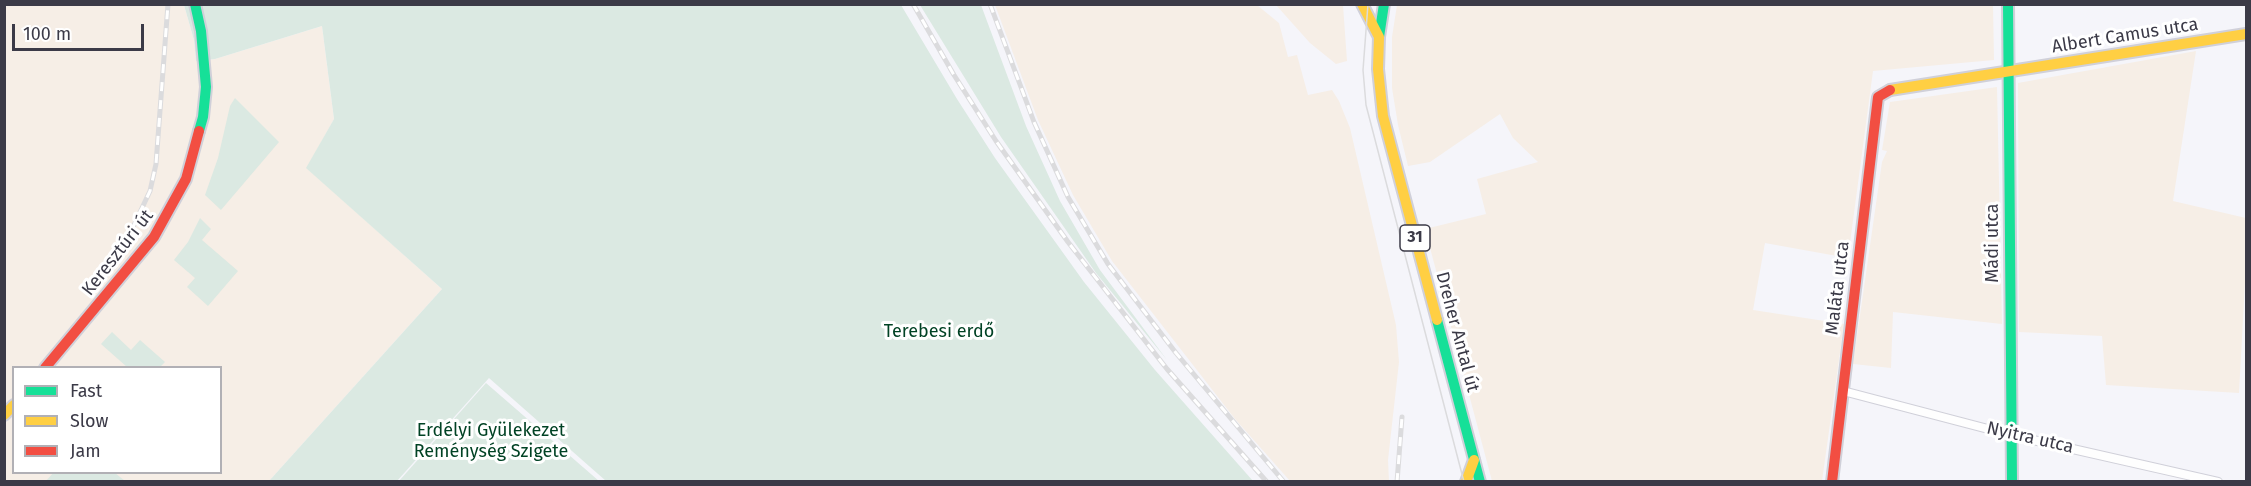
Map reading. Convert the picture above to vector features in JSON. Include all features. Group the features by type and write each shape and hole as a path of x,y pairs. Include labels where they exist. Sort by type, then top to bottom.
{"street":[{"name":"Keresztúri út","path":"47,366 154,237 186,179 196,150 206,87 201,31 195,4"},
{"name":"31","path":"1362,4 1379,37"},
{"name":"Dreher Antal út","path":"1384,4 1379,37 1378,69 1383,116 1480,482"},
{"name":"Mádi utca","path":"2008,4 2006,23 2009,70 2012,482"},
{"name":"Albert Camus utca","path":"1878,97 1888,90 2247,34"},
{"name":"Maláta utca","path":"1832,482 1878,97"},
{"name":"Nyitra utca","path":"1843,391 2011,435 2218,482"},
{"path":"1466,482 1474,458"}],"shaded area":[{"path":"4,5 184,5 194,40 196,61 215,59 322,26 334,119 307,168 442,289 269,481 5,481"},
{"path":"995,5 1257,5 1279,23 1288,57 1297,55 1308,95 1332,90 1350,128 1396,325 1399,362 1388,460 1389,481 1290,481 1235,419 1112,261 1073,195 1038,120"},
{"path":"1276,5 1343,5 1347,61 1336,64 1310,43"},
{"path":"1397,5 1993,5 1994,60 1873,71 1848,258 1765,243 1753,310 1844,324 1822,481 1492,481 1425,229 1486,214 1477,179 1538,162 1513,138 1500,114 1430,162 1408,166 1392,88 1392,37"},
{"path":"2196,51 2173,201 2246,218 2246,264 2239,393 2106,385 2102,336 2019,332 2018,83"},
{"path":"1997,87 2002,324 1893,312 1891,368 1853,364 1882,162 1887,151 1882,150 1890,102"}],"green space":[{"name":"Terebesi erdő","path":"184,5 901,5 995,158 1084,282 1155,370 1253,481 606,481 489,378 397,481 269,481 442,289 306,168 334,119 322,26 215,59 196,61 194,40"},
{"path":"920,5 981,5 1026,126 1060,201 1100,270 1167,360 1096,273 1001,137"},
{"path":"235,98 279,142 221,210 205,195 218,158 230,106"},
{"path":"200,218 211,229 202,240 238,271 208,306 187,287 195,278 174,260 188,242"},
{"path":"112,332 131,350 140,340 165,362 161,366 126,366 101,344"},
{"name":"Erdélyi Gyülekezet Reménység Szigete","path":"486,383 599,481 399,481"},
{"path":"52,474 116,474 125,481 46,481"}],"tram line":[{"path":"1368,4 1363,70 1366,105 1464,482"}],"railway":[{"path":"105,277 126,242 150,191 156,164 168,4"},
{"path":"913,4 996,141 1068,242 1167,369 1267,482"},
{"path":"990,4 1034,122 1068,197 1108,264 1176,353 1284,482"},
{"path":"1397,482 1402,417"}],"traffic: fast":[{"path":"195,4 201,31 206,87 199,131"},
{"path":"1379,37 1384,4"},
{"path":"2008,4 2012,482"},
{"path":"1437,320 1480,482"}],"traffic: slow":[{"path":"1362,4 1379,37 1378,69 1383,116 1437,320"},
{"path":"1890,90 2246,34"},
{"path":"4,415 12,407"},
{"path":"1466,482 1474,460"}],"traffic: jam":[{"path":"1832,482 1878,97 1890,90"},
{"path":"47,366 154,237 186,179 199,131"}]}
